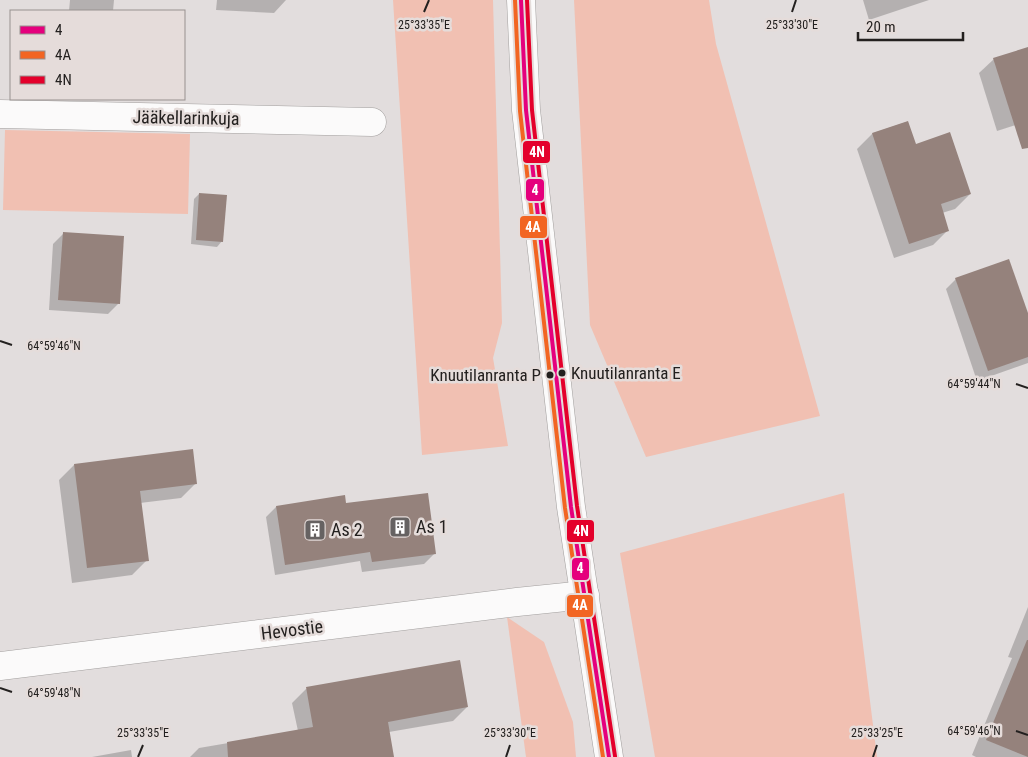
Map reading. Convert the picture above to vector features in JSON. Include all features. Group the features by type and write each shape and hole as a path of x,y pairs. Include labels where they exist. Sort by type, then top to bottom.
{"street":[{"path":"521,0 526,110 571,507 609,757"},
{"name":"Jääkellarinkuja","path":"0,114 372,122"},
{"name":"Hevostie","path":"0,666 585,595"}],"shaded area":[{"path":"393,0 493,0 502,323 493,358 508,446 422,455"},
{"path":"574,0 709,0 716,44 820,416 646,457 590,325"},
{"path":"5,130 190,134 188,214 3,210"},
{"path":"844,493 877,757 655,757 620,553"},
{"path":"507,617 544,642 573,722 576,757 526,757"}],"building":[{"path":"1028,47 1028,148 1022,149 993,58"},
{"path":"908,121 916,144 950,132 971,194 941,204 949,231 909,244 872,133"},
{"path":"199,193 227,195 223,242 196,240"},
{"path":"63,232 124,236 120,304 58,300"},
{"path":"1009,259 1028,313 1028,357 988,371 955,278"},
{"path":"193,449 197,484 140,491 149,561 87,568 74,464"},
{"path":"428,493 436,554 372,562 370,552 285,565 276,506 345,495 346,503"},
{"path":"1028,640 1028,757 986,740"},
{"path":"460,660 468,707 388,722 394,757 228,757 227,742 313,727 306,687"}],"transit line":[{"name":"4A","path":"515,0 520,111 565,508 603,757"},
{"name":"4","path":"521,0 526,110 571,507 609,757"},
{"name":"4N","path":"527,0 532,110 577,506 615,756"}],"place":[{"name":"Knuutilanranta E","path":"562,373"},
{"name":"Knuutilanranta P","path":"550,375"},
{"name":"As 1","path":"400,527"},
{"name":"As 2","path":"315,530"}]}
